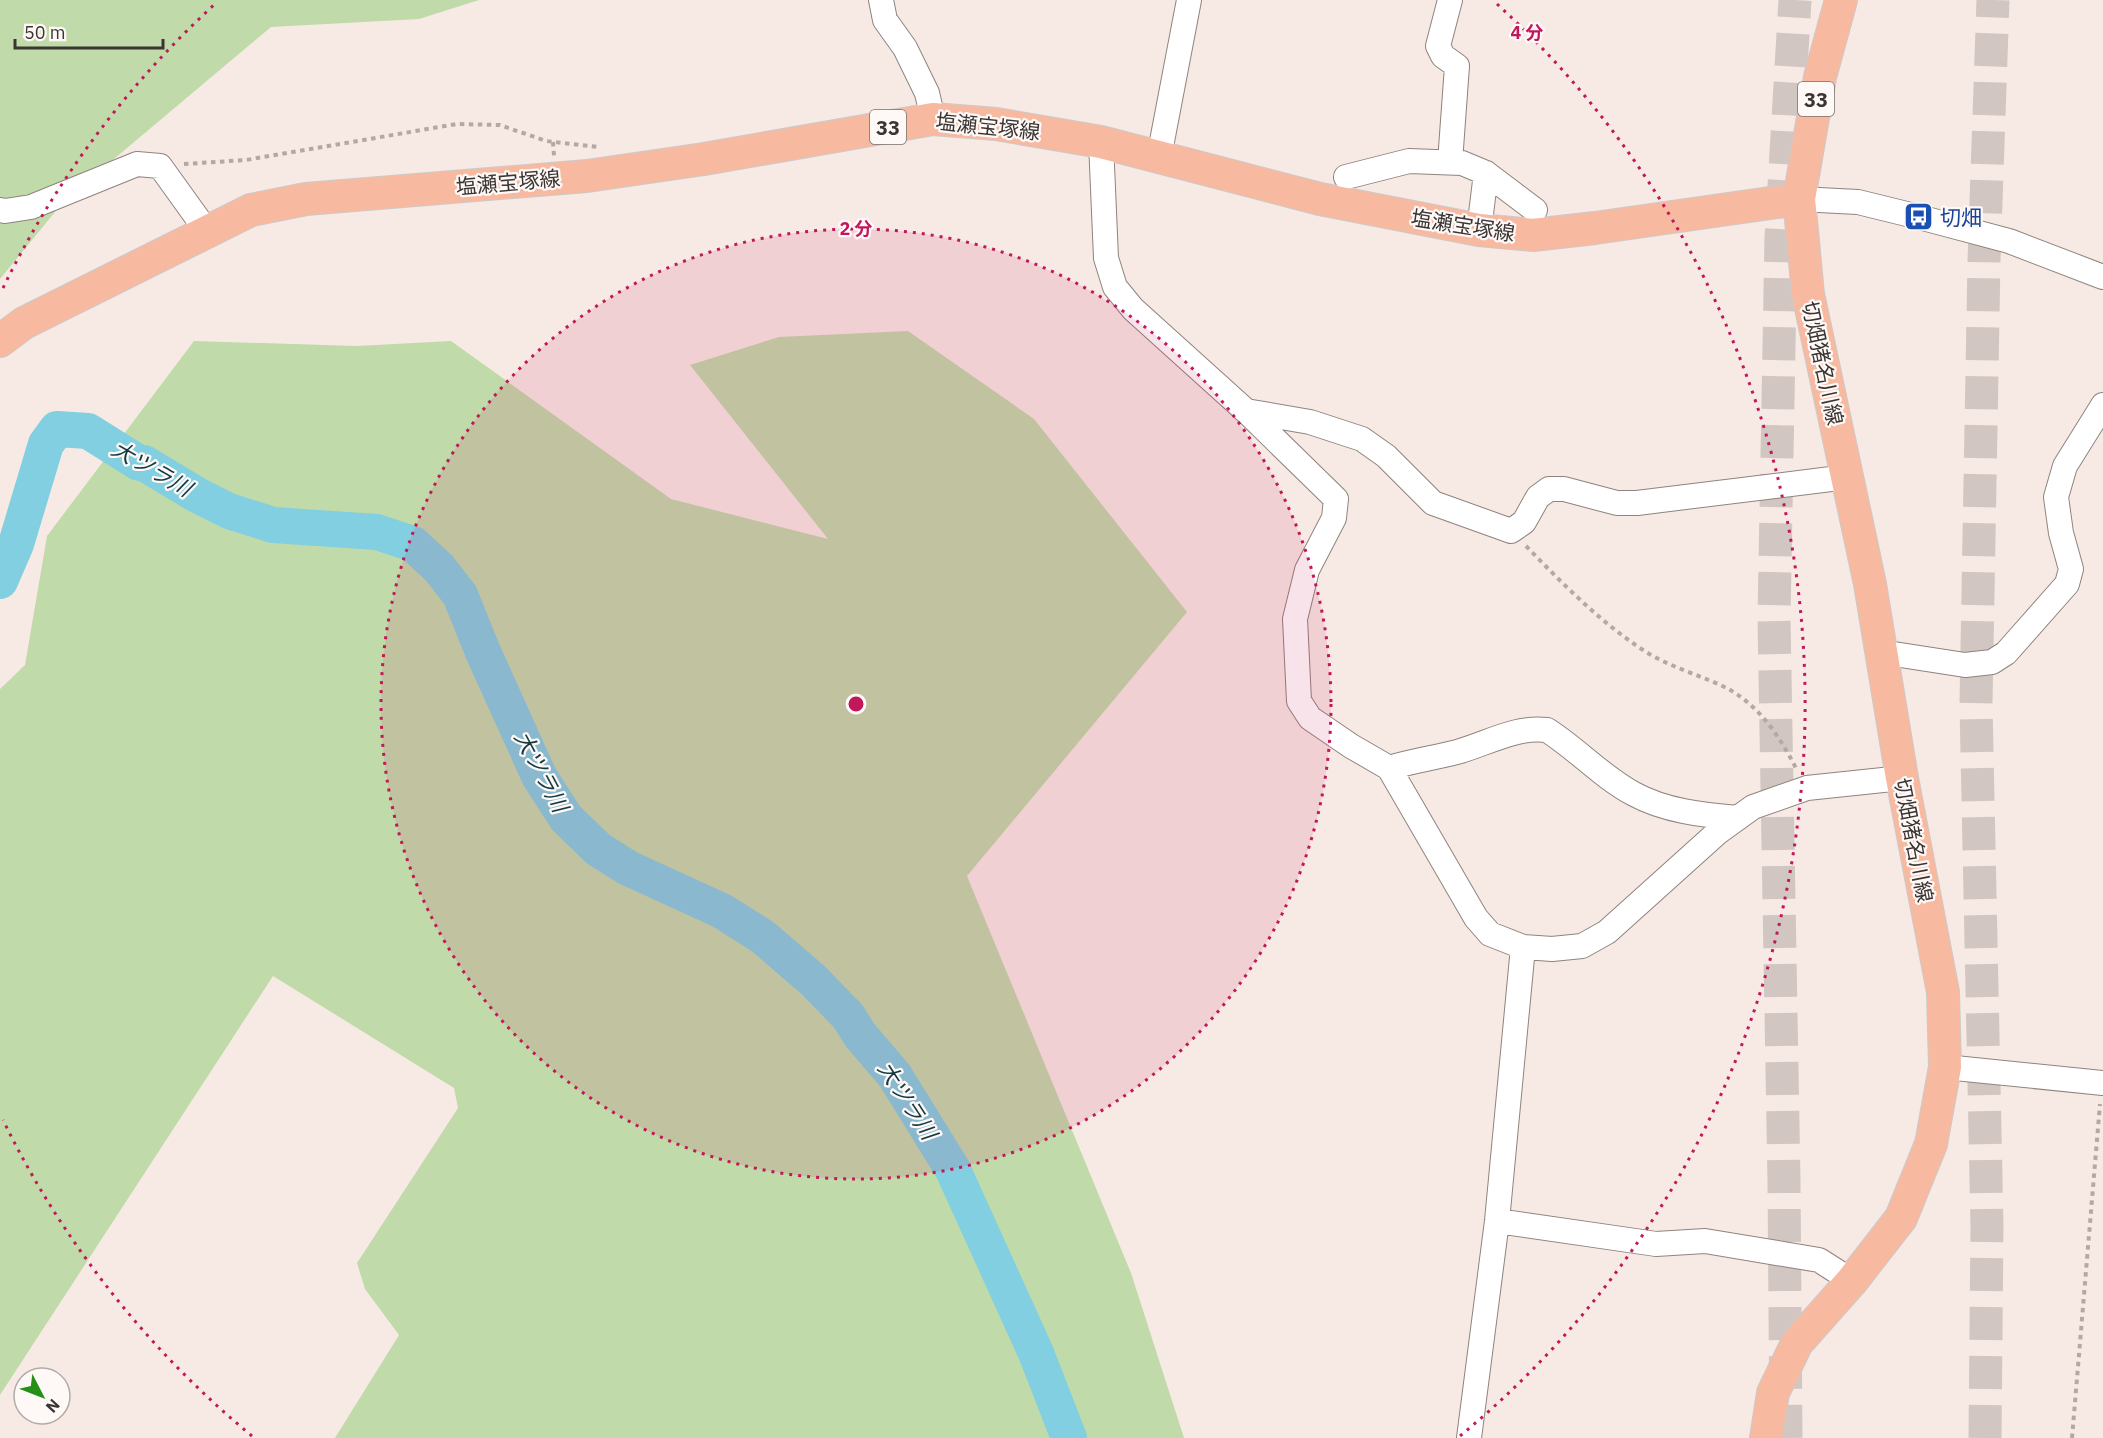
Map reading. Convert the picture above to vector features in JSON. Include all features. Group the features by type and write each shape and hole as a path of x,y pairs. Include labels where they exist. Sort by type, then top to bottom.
{"main road":[{"name":"33","path":"1799,200 1820,76 1841,0"},
{"name":"塩瀬宝塚線","path":"0,341 24,323 206,230 251,210 306,199 586,176 705,159 933,118 996,124 1101,142 1320,199 1479,230 1533,235 1799,200"},
{"name":"切畑猪名川線","path":"1766,1438 1773,1393 1797,1343 1852,1281 1901,1218 1931,1144 1945,1067 1943,992 1902,778 1870,584 1808,294 1799,200"}],"street":[{"path":"868,0 883,10 905,48 927,93 933,118"},
{"path":"1159,157 1189,0"},
{"path":"1450,0 1438,46 1443,56 1457,66 1450,162"},
{"path":"1101,142 1106,258 1115,287 1133,309 1246,411 1336,499 1334,518 1307,570 1295,619 1299,700 1311,718 1351,746 1389,768 1476,918 1490,934 1523,947 1552,949 1582,946 1606,932 1717,833 1753,807 1807,788 1902,778"},
{"path":"1346,177 1409,160 1462,163 1486,173 1535,210"},
{"path":"0,210 31,207 137,164 160,166 206,230"},
{"path":"1479,230 1486,173"},
{"path":"1799,200 1858,202 1918,217 2009,241 2103,277"},
{"path":"1881,652 1965,665 1992,662 2006,652 2067,584 2071,569 2061,533 2056,497 2065,466 2103,405"},
{"path":"1246,411 1310,422 1362,439 1386,456 1433,503 1511,531 1524,522 1538,497 1549,489 1564,489 1617,503 1637,503 1847,477"},
{"path":"1389,768 1418,759 1456,752 1532,728 1547,730 1634,794 1701,815 1738,818"},
{"path":"1469,1438 1497,1221 1523,947"},
{"path":"1945,1067 2102,1083"},
{"path":"1497,1221 1656,1244 1705,1241 1819,1260 1852,1281"}],"path":[{"path":"160,166 246,159 457,124 500,125 546,141 601,147 613,154 627,170"},
{"path":"1511,531 1587,606 1644,650 1683,670 1721,685 1752,706 1783,742 1807,788"},
{"path":"2072,1438 2102,1083"}],"green space":[{"path":"0,0 479,0 419,19 271,27 64,201 0,279"},
{"path":"908,331 1034,419 1187,612 967,876 1131,1273 1184,1438 335,1438 399,1335 365,1289 357,1263 458,1108 454,1088 273,976 19,1366 12,1366 12,1377 0,1395 0,689 25,665 47,536 194,341 357,346 451,341 671,499 828,539 690,365 779,337"}],"waterway":[{"name":"大ツラ川","path":"0,581 16,544 46,444 57,429 88,431 139,463 144,463 197,495 229,511 273,525 377,532 413,544 439,568 460,595 539,776 566,818 598,849 628,868 722,911 763,937 813,980 848,1016 860,1035 895,1076 953,1170 1036,1353 1069,1438"}],"tunnel":[{"path":"1786,1438 1774,618 1781,237 1795,0"},
{"path":"1985,1438 1987,1226 1976,704 1984,260 1993,0"}],"place":[{"name":"切畑","path":"1919,217"}]}
